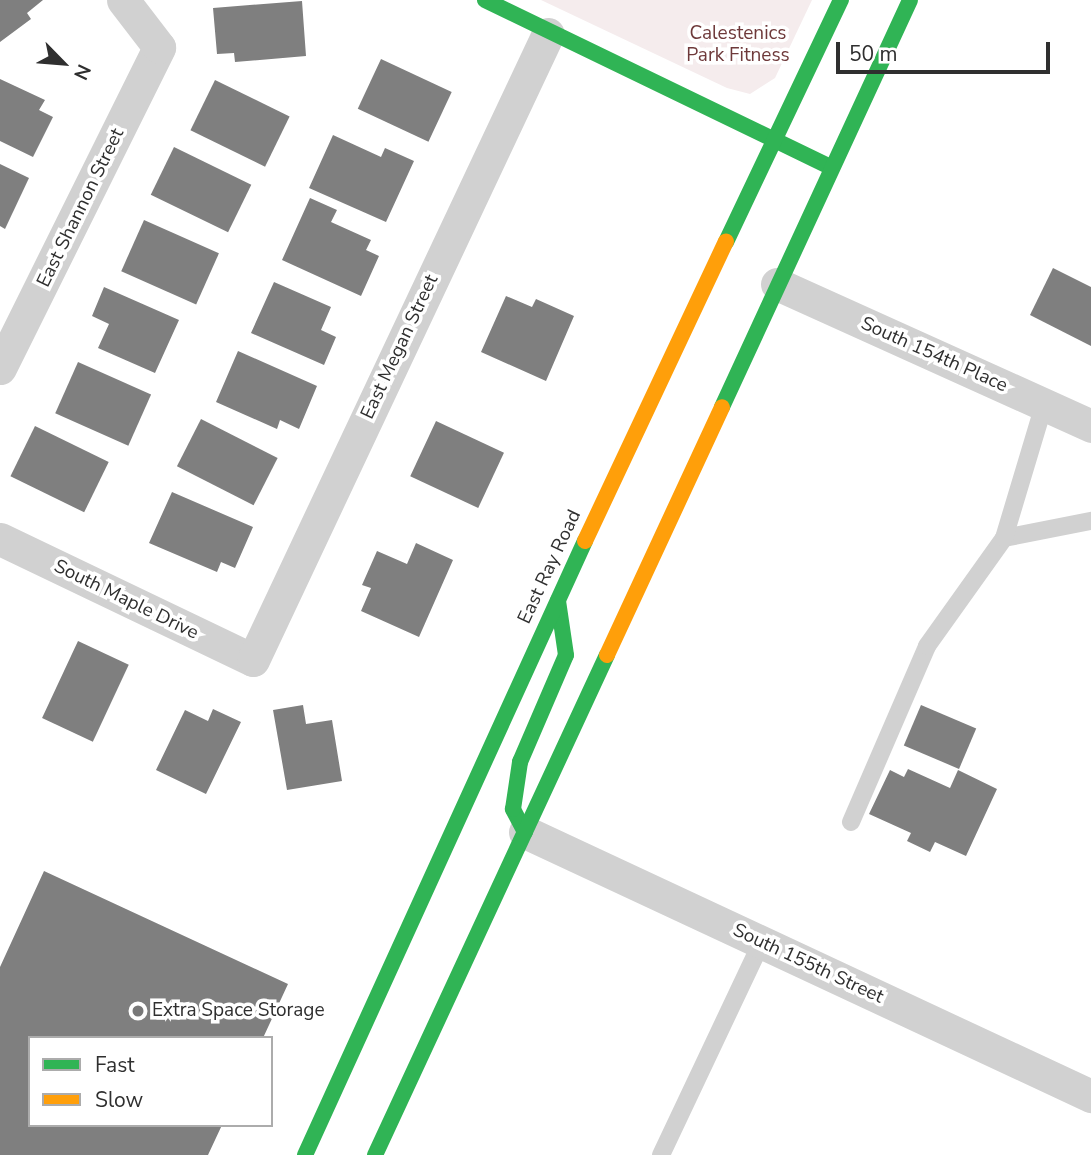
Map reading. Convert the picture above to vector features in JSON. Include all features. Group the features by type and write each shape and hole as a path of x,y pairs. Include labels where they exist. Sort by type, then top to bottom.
{"main road":[{"path":"485,0 548,34 830,167"},
{"name":"East Ray Road","path":"305,1155 772,139 841,0"},
{"path":"375,1155 830,167 910,0"},
{"path":"525,832 513,809 520,762 566,655 558,601"}],"street":[{"name":"East Shannon Street","path":"0,368 159,47 123,0"},
{"name":"East Megan Street","path":"253,660 548,34"},
{"name":"South 154th Place","path":"777,284 1091,426"},
{"name":"South Maple Drive","path":"0,539 253,660"},
{"name":"South 155th Street","path":"525,832 1091,1097"}],"lane":[{"path":"851,822 927,646 1004,538 1044,405"},
{"path":"1004,538 1091,521"},
{"path":"661,1155 761,943"}],"green space":[{"name":"Calestenics Park Fitness","path":"541,0 812,0 775,78 750,94 727,88"}],"building":[{"path":"0,0 43,0 27,13 31,19 0,42"},
{"path":"302,1 306,56 235,62 234,53 217,54 213,8"},
{"path":"381,59 452,92 428,142 358,109"},
{"path":"0,79 45,100 39,110 53,117 33,157 0,141"},
{"path":"215,80 290,116 265,167 190,130"},
{"path":"333,135 381,157 385,148 414,161 386,222 309,188"},
{"path":"174,147 251,185 228,232 151,195"},
{"path":"0,164 29,178 5,229 0,226"},
{"path":"310,198 337,210 331,222 371,240 366,250 379,256 361,296 282,260"},
{"path":"144,220 219,253 196,305 121,271"},
{"path":"1053,268 1091,287 1091,346 1030,315"},
{"path":"274,282 331,307 321,330 336,337 324,365 251,333"},
{"path":"104,287 179,320 155,373 98,348 109,324 92,316"},
{"path":"506,296 532,307 536,299 574,316 546,381 481,352"},
{"path":"238,351 317,386 299,429 280,420 277,429 216,402"},
{"path":"78,362 151,395 128,446 55,413"},
{"path":"201,419 278,458 254,505 177,466"},
{"path":"436,421 504,453 478,508 410,476"},
{"path":"35,426 109,462 84,512 10,476"},
{"path":"172,492 253,527 235,568 221,562 217,572 149,543"},
{"path":"416,543 453,560 419,637 361,611 371,588 362,585 377,551 407,564"},
{"path":"78,641 129,665 93,742 42,718"},
{"path":"303,705 306,724 332,720 342,781 287,790 273,710"},
{"path":"921,705 976,728 959,769 904,746"},
{"path":"213,709 241,722 206,794 156,770 185,710 208,721"},
{"path":"908,769 950,788 958,770 997,789 966,856 935,842 930,852 907,841 911,833 869,814 890,770 904,777"},
{"name":"Extra Space Storage","path":"44,871 288,984 264,1036 28,1036 28,1127 221,1127 208,1155 0,1155 0,967"}],"traffic: fast":[{"path":"485,0 830,167"},
{"path":"726,242 841,0"},
{"path":"722,407 910,0"},
{"path":"305,1155 585,541"},
{"path":"525,832 513,809 520,762 566,655 558,601"},
{"path":"375,1155 607,655"}],"traffic: slow":[{"path":"585,541 726,242"},
{"path":"607,655 722,407"}],"place":[{"name":"Extra Space Storage","path":"138,1011"}]}
